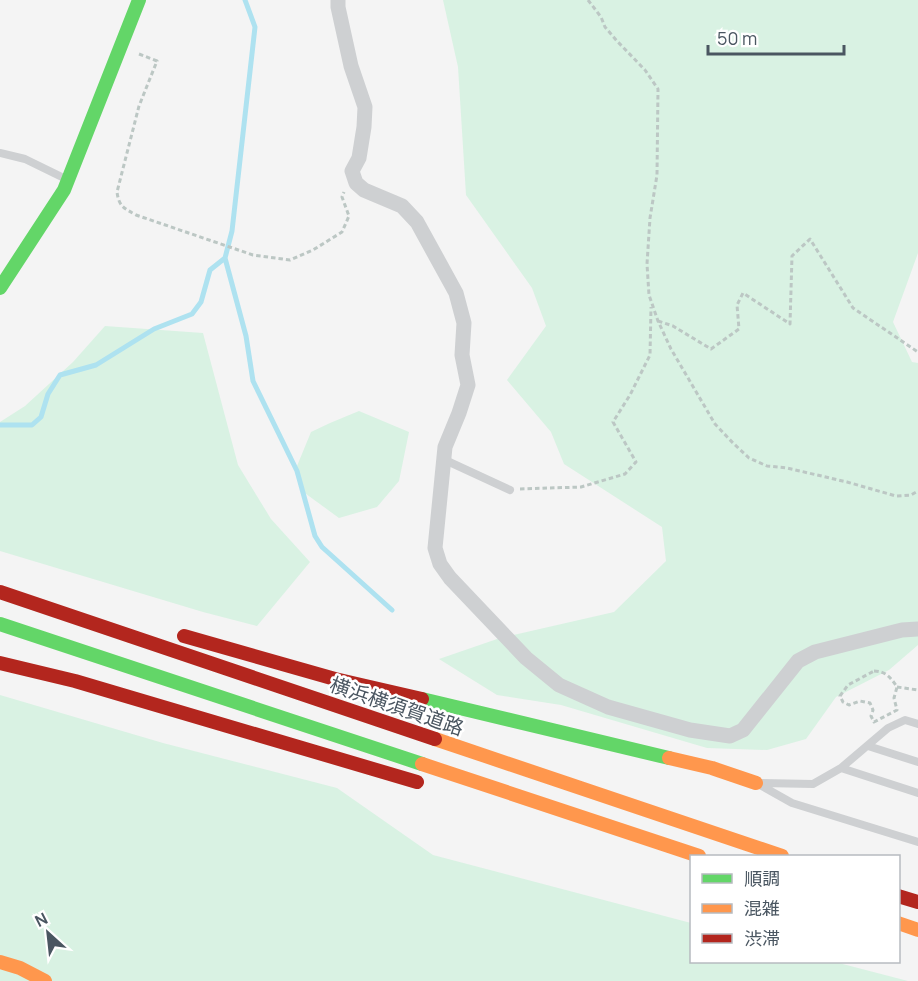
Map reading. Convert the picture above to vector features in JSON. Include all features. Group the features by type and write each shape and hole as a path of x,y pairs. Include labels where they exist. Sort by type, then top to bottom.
{"main road":[{"path":"0,288 64,190 139,0"},
{"path":"0,586 107,614"},
{"name":"横浜横須賀道路","path":"0,592 779,855"},
{"path":"0,624 696,855"},
{"path":"174,633 335,678 712,768 756,783"},
{"path":"0,663 75,681 427,785"},
{"path":"529,814 675,849"},
{"path":"900,897 918,902"},
{"path":"900,924 918,930"},
{"path":"0,962 20,968 45,981"}],"street":[{"path":"338,0 351,66 365,107 358,158 352,171 356,183 364,190 402,206 417,222 456,293 464,323 462,355 468,385 446,447 435,548 440,564 450,578 526,658 559,685 608,707 690,730 730,736 743,730 798,661 815,651 902,630 918,629"}],"lane":[{"path":"0,153 25,159 68,181"},
{"path":"445,460 510,490"},
{"path":"756,783 813,784 841,768 888,728 905,720 918,724"},
{"path":"868,746 918,762"},
{"path":"841,768 918,793"},
{"path":"756,783 792,803 918,842"}],"path":[{"path":"588,0 601,17 605,27 645,70 658,88 657,175 650,218 647,264 649,295 671,349 715,424 749,458 767,466 787,468 896,496 911,495 918,491"},
{"path":"121,46 157,61 139,106 117,192 122,208 136,215 253,255 290,260 313,250 342,232 349,216 342,197 354,177"},
{"path":"658,321 673,326 711,349 739,328 737,305 743,293 790,324 792,256 810,239 853,308 918,352"},
{"path":"510,490 581,487 625,474 636,462 613,422 650,355 652,303"},
{"path":"897,687 894,698 897,710 874,723 870,704 860,701 849,705 843,702 840,696 848,685 874,671 881,671 890,677 897,687 918,690"}],"green space":[{"path":"443,0 918,0 918,253 893,322 912,362 918,363 918,645 889,670 836,697 806,739 767,750 707,748 561,705 497,695 439,659 500,638 614,612 666,561 662,527 564,464 551,432 507,380 546,326 532,288 466,195 458,67"},
{"path":"105,326 203,333 238,465 271,519 310,562 257,626 0,551 0,422 25,406 73,362"},
{"path":"359,411 409,432 399,481 377,507 339,518 302,491 297,466 311,432"},
{"path":"0,695 163,743 337,788 433,855 690,923 690,963 839,963 908,981 0,981"}],"waterway":[{"path":"245,0 255,27 232,231 225,258 246,336 253,381 297,471 315,536 322,547 392,610"},
{"path":"0,425 32,425 41,417 48,394 60,375 96,365 154,329 192,314 201,302 210,270 225,258"}],"traffic: fast":[{"path":"0,288 64,190 139,0"},
{"path":"0,624 422,764"},
{"path":"422,699 669,758"}],"traffic: slow":[{"path":"435,739 779,855"},
{"path":"669,758 712,768 756,783"},
{"path":"422,764 696,855"},
{"path":"900,924 918,930"},
{"path":"0,962 20,968 45,981"}],"traffic: jam":[{"path":"0,592 435,739"},
{"path":"184,636 335,679 422,699"},
{"path":"0,663 75,681 417,782"},
{"path":"900,897 918,902"}]}
